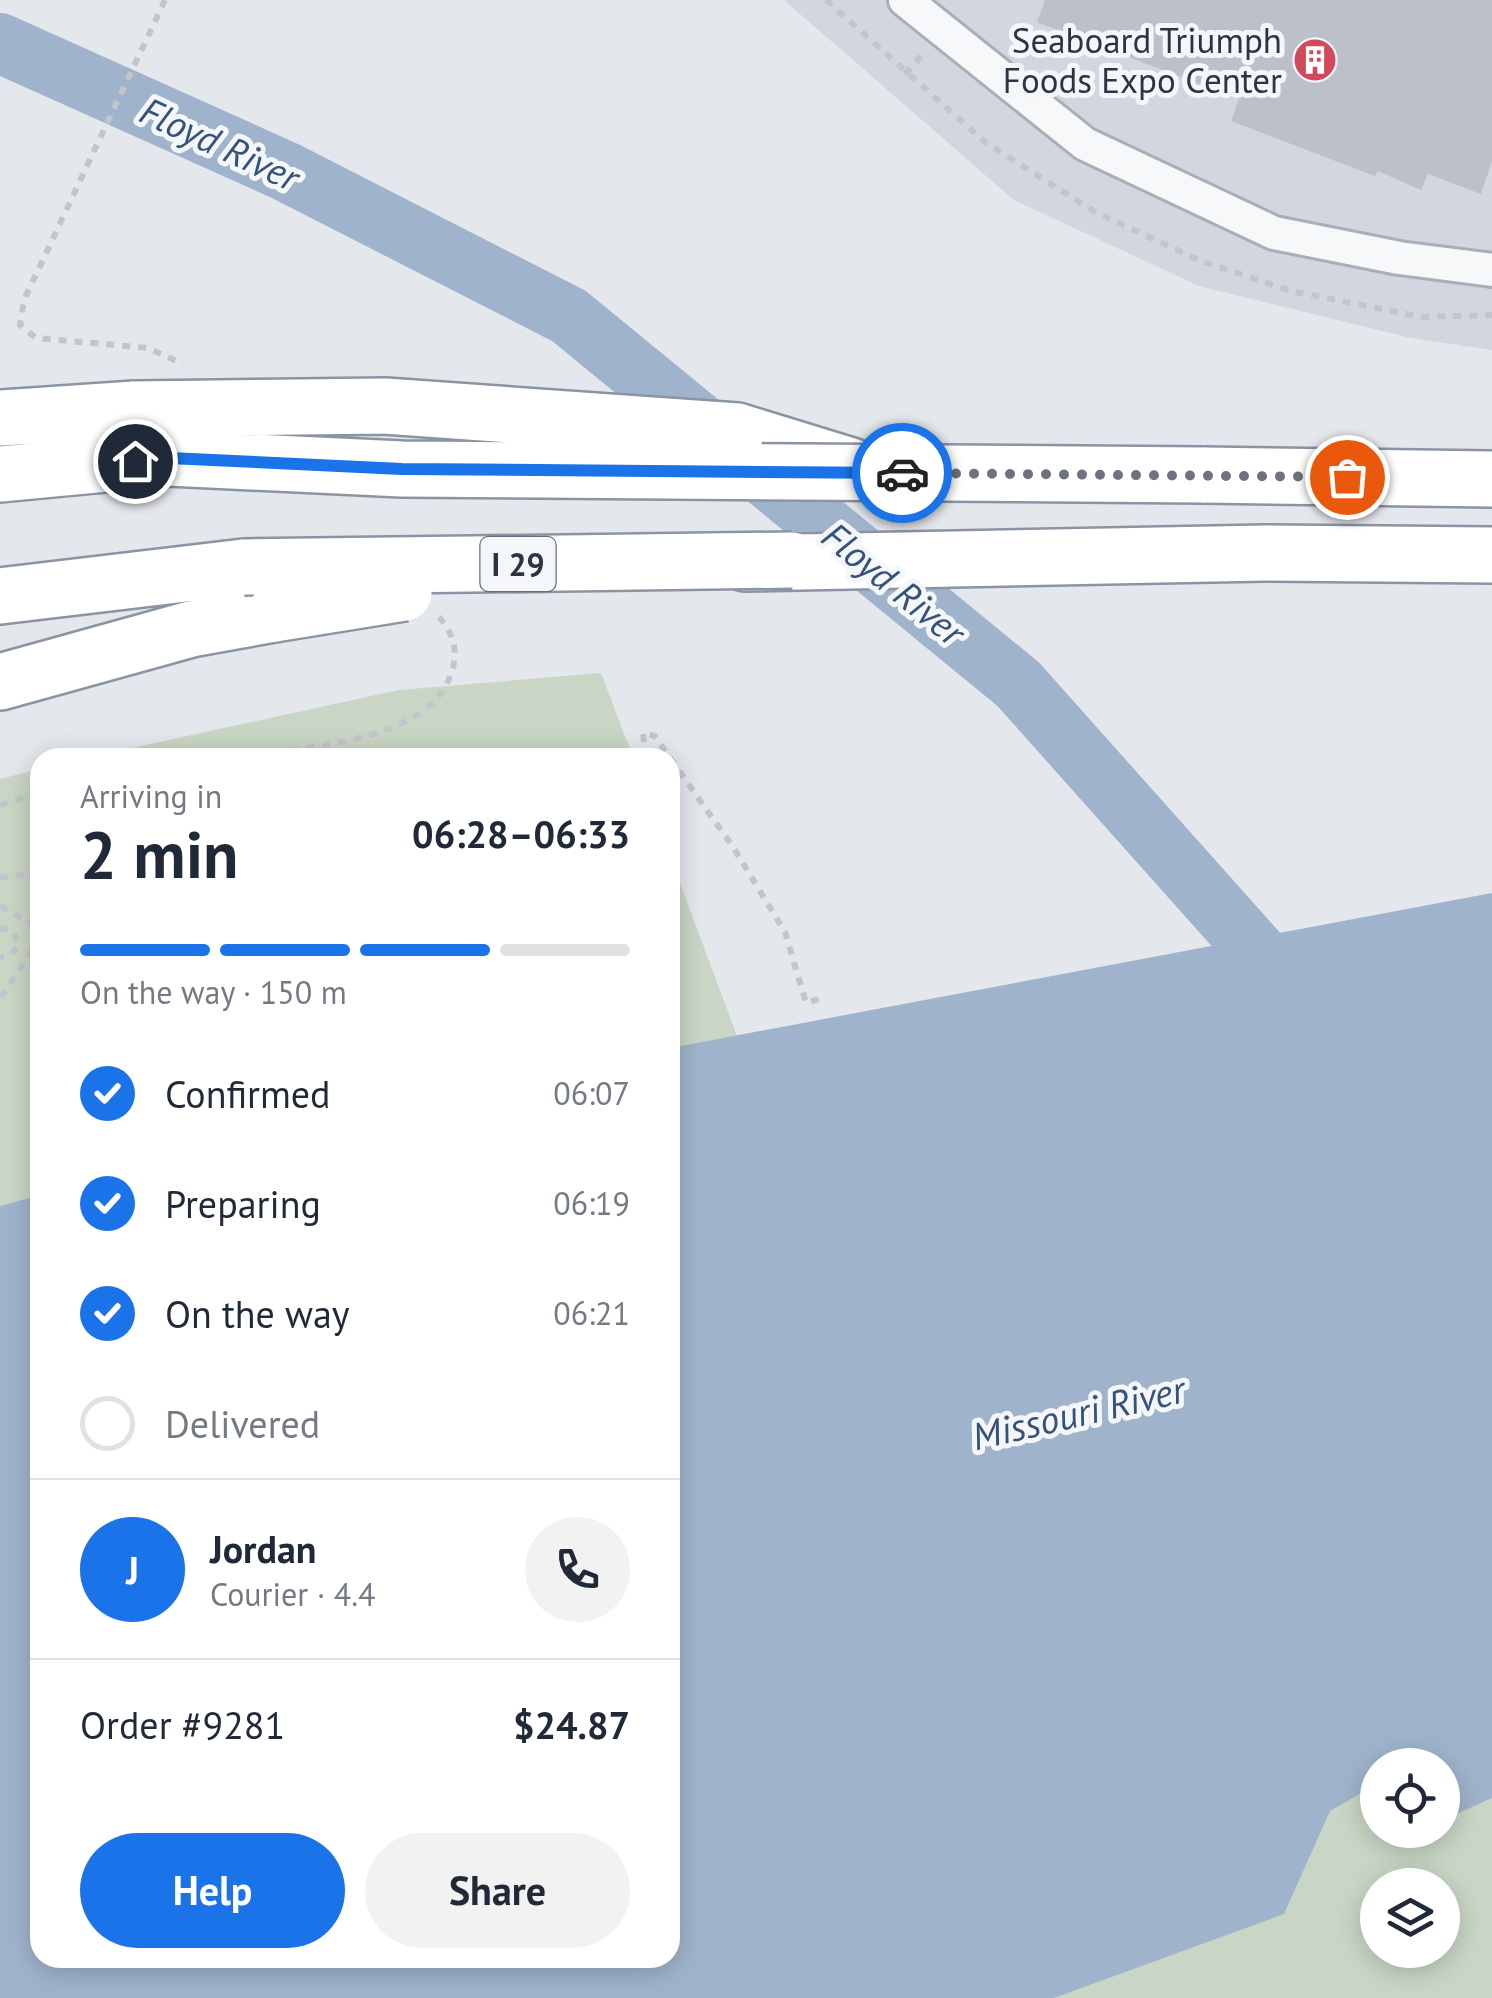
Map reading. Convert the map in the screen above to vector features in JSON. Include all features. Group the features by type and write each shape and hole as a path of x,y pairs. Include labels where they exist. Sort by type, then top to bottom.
{"highway":[{"path":"0,418 135,408 385,406 737,431 873,473"},
{"path":"0,474 169,458 402,469 1492,479"},
{"name":"I 29","path":"0,596 244,568 1265,554 1492,555"},
{"path":"0,682 191,630 499,578 792,560"}],"street":[{"path":"904,0 1085,144 1274,232 1400,258 1492,270"}],"path":[{"path":"24,300 165,0"},
{"path":"905,74 944,32"},
{"path":"645,748 643,733 655,736 663,748"},
{"path":"680,772 733,847 784,932 806,1003 819,999"},
{"path":"0,805 30,796"},
{"path":"0,877 30,875"},
{"path":"0,906 30,922"},
{"path":"0,928 16,934 15,952"},
{"path":"0,956 15,952 25,959"},
{"path":"0,1007 0,996 30,952"}],"shaded area":[{"path":"784,0 1492,0 1492,350 1411,338 1199,286 1014,200"}],"green space":[{"path":"601,673 630,748 132,748 399,690"},
{"path":"30,772 30,1198 0,1206 0,779"},
{"path":"680,883 737,1036 680,1046"},
{"path":"1492,1699 1492,1998 139,1998 537,1968 680,1968 680,1955"}],"water":[{"name":"Missouri River","path":"1492,893 1492,1798 1460,1812 1460,1748 1360,1748 1360,1794 1330,1811 1284,1914 1054,1998 0,1998 0,1206 30,1198 30,1968 680,1968 680,1046"}],"building":[{"name":"Seaboard Triumph Foods Expo Center","path":"1045,0 1492,0 1492,161 1481,194 1428,174 1421,190 1378,171 1375,176 1231,121 1239,99 1037,22"}],"waterway":[{"name":"Floyd River","path":"0,43 285,171 569,316 1018,684 1299,999"}],"way so far":[{"path":"902,473 1347,477"}],"place":[{"name":"Seaboard Triumph Foods Expo Center","path":"1315,60"}],"route":[{"path":"135,461 169,458 402,469 902,473"}]}
